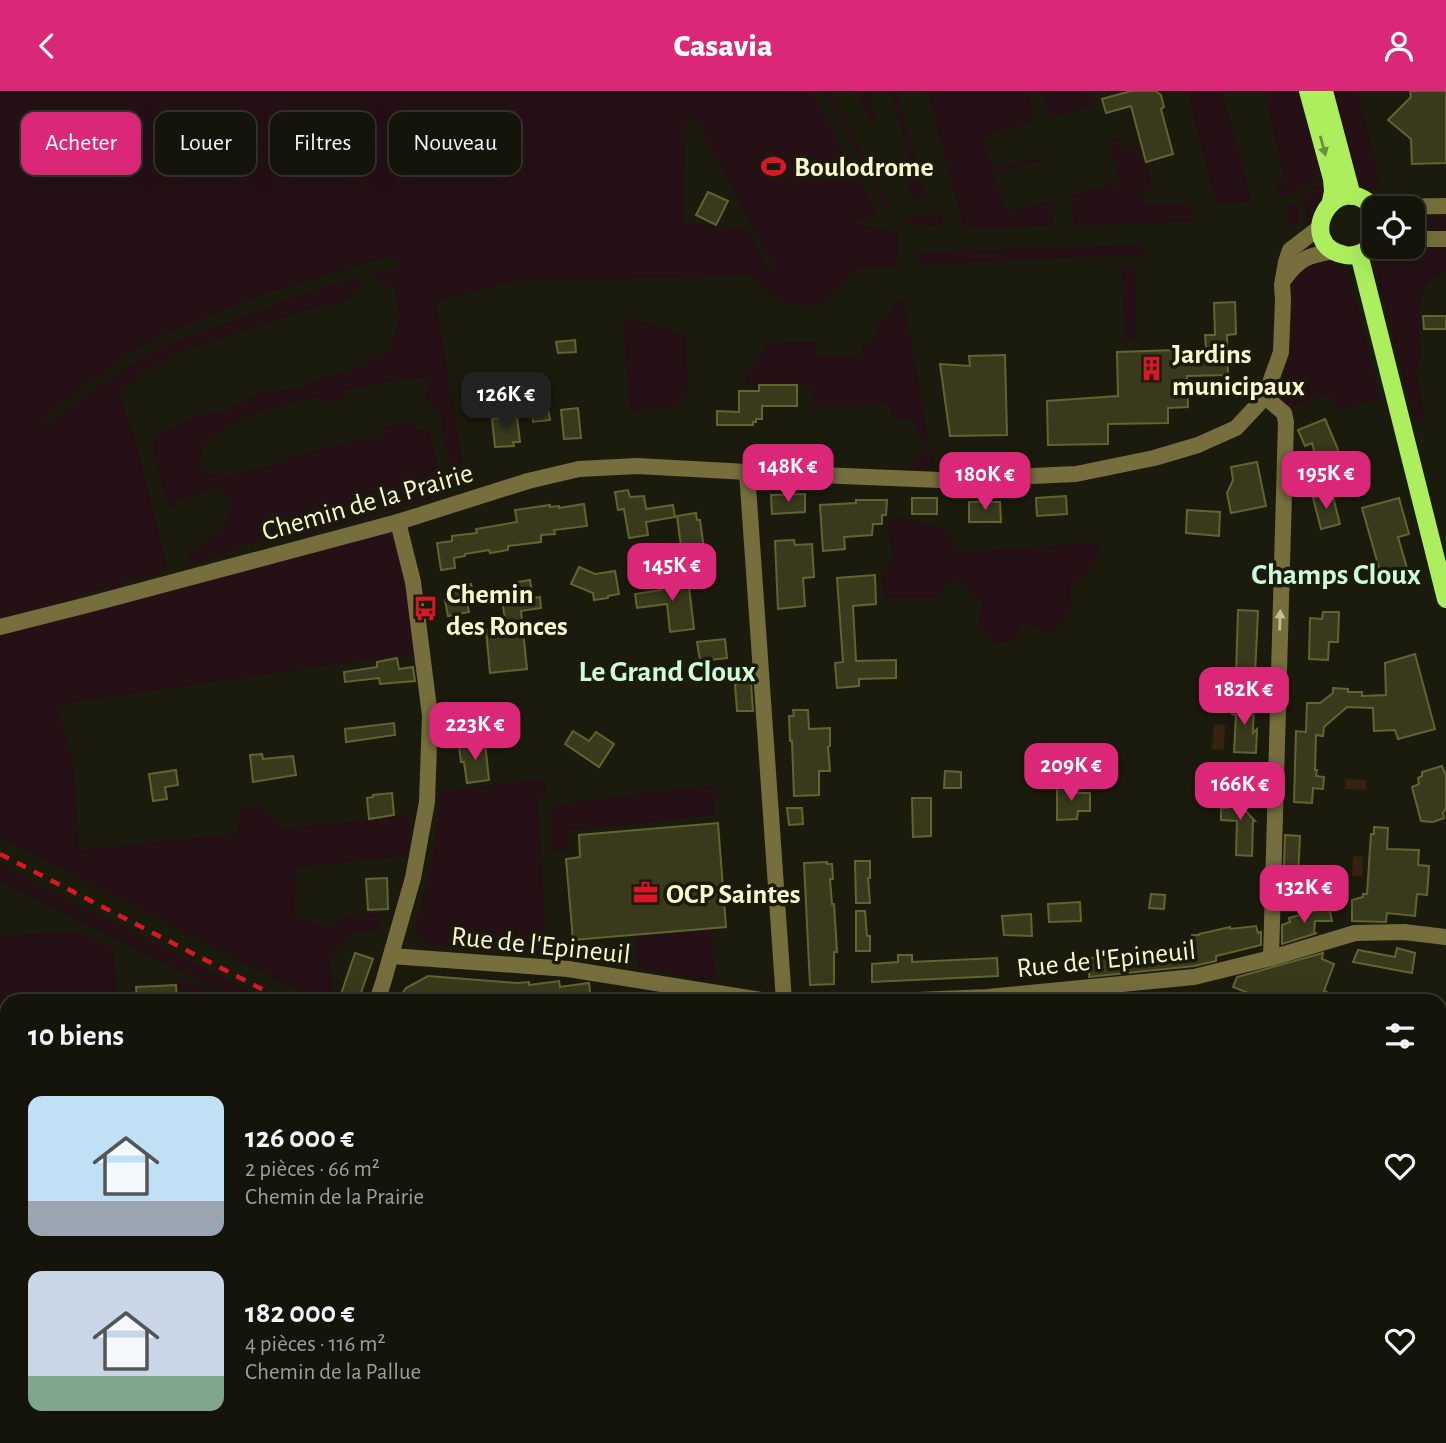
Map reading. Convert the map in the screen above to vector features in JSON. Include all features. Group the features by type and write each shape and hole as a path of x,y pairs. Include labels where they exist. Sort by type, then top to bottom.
{"main road":[{"path":"1308,91 1332,179 1331,202"},
{"path":"1324,91 1352,196"},
{"path":"1362,199 1344,196 1331,202 1322,213 1320,227 1326,244 1333,251 1350,255 1362,253"},
{"path":"1359,254 1446,599"}],"street":[{"path":"1425,207 1446,206"},
{"name":"Chemin de la Prairie","path":"0,627 398,522 528,481 579,469 637,466 940,480 1076,474 1154,458 1198,445 1236,428 1265,397 1281,352 1286,262 1290,250 1320,227"},
{"path":"1425,239 1446,239"},
{"path":"1283,280 1296,263 1312,255 1333,251"},
{"path":"1265,397 1284,413 1286,422 1271,958"},
{"path":"747,472 784,994"},
{"path":"379,994 413,878 427,802 430,716 413,582 398,522"},
{"name":"Rue de l'Epineuil","path":"1039,994 1194,977 1355,933 1404,932 1446,937"},
{"name":"Rue de l'Epineuil","path":"391,956 568,969 724,994"}],"shaded area":[{"path":"0,91 812,91 878,215 856,221 858,224 899,232 898,267 858,269 826,302 809,307 801,302 787,305 750,275 515,281 436,302 464,470 452,469 441,430 441,416 424,398 429,385 426,378 345,391 344,401 323,403 318,397 252,414 228,426 206,442 199,462 208,473 228,476 248,469 285,463 292,456 380,437 384,427 414,420 416,429 429,432 446,494 321,530 309,536 293,534 276,542 261,540 197,564 188,563 187,555 212,538 225,523 229,515 229,495 217,488 177,501 176,509 169,508 153,456 153,438 184,421 227,410 261,392 300,388 310,381 366,366 371,356 389,352 399,319 394,288 375,280 373,274 400,266 392,256 268,293 157,337 125,356 43,417 47,424 112,377 166,345 322,287 356,278 363,284 349,299 340,304 320,306 177,353 163,364 147,370 120,392 134,432 168,568 148,577 125,580 118,589 92,591 63,602 0,618","holes":["694,116 774,268 770,272 747,228 683,223 686,121"]},
{"path":"825,91 829,91 896,218 885,206"},
{"path":"855,91 869,91 876,120 872,122"},
{"path":"890,91 897,91 927,199 913,197 906,184 915,179"},
{"path":"927,91 1028,91 1035,121 985,136 983,139 993,169 1044,156 1045,160 994,173 1006,212 1054,199 1053,226 964,228"},
{"path":"1041,91 1091,91 1095,105 1049,119"},
{"path":"1187,91 1222,91 1251,195 1250,202 1216,205"},
{"path":"1264,91 1298,91 1321,172 1302,189 1282,199 1274,186 1285,181"},
{"path":"1327,91 1358,91 1380,180 1372,189 1360,191"},
{"path":"1119,137 1122,150 1138,145 1142,162 1146,162 1153,189 1142,191 1145,203 1190,203 1193,222 1075,226 1070,195 1117,183 1119,192 1122,191 1108,140"},
{"path":"1316,185 1326,186 1324,198 1318,215 1307,229 1304,199 1309,188"},
{"path":"1298,203 1299,220 1296,226 1288,226 1286,205"},
{"path":"941,213 941,224 934,227 905,223 905,218"},
{"path":"1446,216 1446,232 1425,233 1425,217"},
{"path":"1141,244 1144,255 921,265 918,252"},
{"path":"1425,248 1446,248 1446,271 1426,287 1420,306 1421,354 1417,372 1425,419 1415,423 1375,259 1425,259"},
{"path":"1312,261 1340,265 1352,281 1380,398 1339,411 1329,394 1288,409 1278,402 1291,348 1292,292 1296,275"},
{"path":"1121,266 1135,266 1137,341 1125,341"},
{"path":"904,299 933,466 927,470 912,468 925,449 914,421 892,421 890,405 811,406 814,386 746,385 745,376 768,342 816,341 816,355 861,355 861,345 872,342 880,322 892,314 892,301"},
{"path":"631,318 686,334 688,391 679,405 633,412 630,409 623,322"},
{"path":"896,516 943,528 957,552 1102,542 1092,568 1070,587 1072,609 1054,634 1022,624 1015,641 995,644 978,626 982,602 953,579 934,599 885,599 881,576 893,557 887,524"},
{"path":"388,533 397,542 416,653 57,705 74,763 79,850 237,833 241,808 259,805 282,828 411,815 409,856 297,868 294,916 330,928 345,915 383,913 377,931 353,933 330,959 333,994 305,994 0,838 0,633"},
{"path":"1214,724 1225,725 1224,750 1212,749"},
{"path":"547,778 547,793 538,799 547,951 538,954 429,946 415,929 433,856 441,791"},
{"path":"1346,779 1366,780 1366,790 1345,789"},
{"path":"718,784 715,815 579,831 568,830 567,851 552,852 551,810 557,804"},
{"path":"1353,856 1363,857 1362,876 1352,876"},
{"path":"0,864 256,994 226,994 0,882"},
{"path":"712,928 716,982 638,968 635,935"},
{"path":"78,931 114,949 117,994 0,994 0,935"},
{"path":"181,976 215,994 183,994 176,985"}],"building":[{"path":"1131,91 1156,91 1161,95 1164,107 1161,109 1173,154 1146,162 1131,106 1106,113 1102,99"},
{"path":"1410,91 1446,91 1446,163 1412,164 1411,139 1388,120 1411,97"},
{"path":"708,192 728,201 716,225 696,215"},
{"path":"1235,302 1236,334 1227,335 1228,375 1187,376 1188,407 1168,408 1168,423 1108,424 1108,444 1048,445 1047,401 1118,396 1117,352 1206,349 1205,335 1215,335 1214,303"},
{"path":"1423,316 1446,316 1446,329 1424,329"},
{"path":"575,340 576,352 558,353 556,342"},
{"path":"1005,355 1007,435 950,436 940,364 970,366 969,356"},
{"path":"543,375 550,420 533,422 528,377"},
{"path":"759,385 797,385 797,406 762,406 762,419 756,419 753,425 717,425 717,411 739,412 739,391 759,391"},
{"path":"578,408 581,438 564,439 561,410"},
{"path":"517,417 520,442 513,442 514,446 495,447 492,419"},
{"path":"1325,419 1346,478 1323,485 1312,443 1305,446 1298,430"},
{"path":"1257,462 1266,506 1231,513 1227,493 1233,480 1231,467"},
{"path":"628,490 630,497 644,496 646,509 673,505 675,517 646,522 648,535 629,538 624,509 618,510 615,492"},
{"path":"1332,493 1340,524 1321,529 1313,498"},
{"path":"805,494 805,512 772,514 771,495"},
{"path":"1066,496 1067,514 1037,516 1036,498"},
{"path":"912,498 937,498 937,514 912,514"},
{"path":"1399,498 1409,534 1398,537 1409,575 1383,582 1362,508"},
{"path":"856,500 887,500 882,524 873,524 872,535 844,537 845,549 823,551 820,505 856,503"},
{"path":"969,502 1000,502 1001,522 969,522"},
{"path":"584,504 587,526 554,530 555,534 541,535 541,542 508,546 508,550 465,554 454,558 455,568 441,570 437,543 452,541 452,536 477,533 476,529 517,522 515,510"},
{"path":"1187,510 1220,512 1219,536 1186,533"},
{"path":"696,513 697,520 700,520 705,556 688,557 687,553 682,554 677,516"},
{"path":"794,540 795,545 812,544 814,577 803,578 805,606 778,609 775,541"},
{"path":"579,567 595,574 615,571 619,594 594,600 593,593 571,584"},
{"path":"875,575 876,604 853,606 856,661 896,660 896,678 859,679 859,686 837,688 835,663 843,662 837,578"},
{"path":"688,578 694,629 670,632 667,604 637,608 635,594 661,590 660,581"},
{"path":"530,580 533,598 540,597 541,608 521,611 527,669 490,673 486,630 506,625 503,595 514,593 512,583"},
{"path":"471,584 474,597 466,598 469,612 448,616 445,600 453,599 451,590"},
{"path":"1238,610 1258,611 1255,675 1236,674"},
{"path":"1323,612 1339,612 1338,642 1329,642 1328,660 1309,659 1310,618 1322,619"},
{"path":"725,639 727,658 700,661 697,642"},
{"path":"1415,654 1435,729 1398,739 1395,730 1374,731 1373,708 1347,707 1324,727 1323,736 1316,735 1315,770 1316,776 1324,777 1323,789 1313,788 1312,803 1294,802 1296,731 1306,732 1307,703 1320,703 1333,693 1333,688 1362,692 1362,696 1386,695 1385,663"},
{"path":"397,658 399,669 413,667 415,681 380,684 379,678 345,682 344,672 377,667 377,662"},
{"path":"751,682 753,711 737,711 735,684"},
{"path":"1232,700 1254,701 1253,733 1257,729 1256,753 1234,752 1236,715 1232,714"},
{"path":"793,710 808,710 809,729 830,728 830,771 819,771 819,795 794,796 789,716 794,716"},
{"path":"394,723 395,735 346,742 345,729"},
{"path":"573,731 589,741 596,732 614,744 599,767 565,744"},
{"path":"485,743 489,780 467,783 459,746"},
{"path":"262,754 263,759 293,756 296,775 253,782 250,755"},
{"path":"1442,766 1446,776 1444,818 1433,822 1421,821 1412,787 1419,784 1418,778 1422,776 1422,772"},
{"path":"176,770 178,785 165,787 167,799 153,801 149,774"},
{"path":"945,771 961,772 961,788 944,788"},
{"path":"1057,786 1077,786 1077,793 1090,793 1090,811 1078,811 1077,819 1057,820"},
{"path":"1227,792 1245,793 1244,809 1255,821 1252,856 1236,855 1237,821 1221,820 1221,808 1227,808"},
{"path":"392,793 394,815 369,819 367,798"},
{"path":"912,798 931,798 931,836 913,837"},
{"path":"787,808 802,808 803,824 789,825"},
{"name":"OCP Saintes","path":"718,823 726,927 573,940 566,859 580,857 579,835"},
{"path":"1374,827 1388,828 1387,849 1419,850 1418,865 1429,866 1427,895 1417,894 1415,916 1387,913 1386,922 1352,921 1352,900 1367,894 1371,834 1374,834"},
{"path":"1285,835 1300,836 1298,877 1328,879 1328,899 1283,894"},
{"path":"855,861 870,861 870,903 856,903"},
{"path":"804,863 832,864 833,879 830,879 837,952 834,952 834,984 810,985"},
{"path":"387,878 388,909 368,910 366,879"},
{"path":"1151,894 1165,895 1164,909 1149,908"},
{"path":"1080,902 1081,921 1049,922 1048,904"},
{"path":"1329,907 1332,921 1315,921 1314,933 1317,933 1282,944 1282,925 1290,922 1289,918"},
{"path":"856,911 865,911 870,951 856,951"},
{"path":"1031,914 1032,936 1004,935 1002,916"},
{"path":"1256,926 1258,933 1261,932 1261,945 1216,956 1216,961 1194,966 1089,977 1090,958 1150,958 1149,950 1193,947 1192,935 1230,927"},
{"path":"1397,948 1415,953 1412,973 1353,962 1358,950 1395,957"},
{"path":"355,953 373,959 360,994 341,994"},
{"path":"1323,953 1322,959 1334,964 1324,991 1331,994 1251,994 1233,987 1237,977"},
{"path":"898,955 912,955 912,962 997,958 998,976 872,982 872,964 898,962"},
{"path":"428,976 529,982 529,985 559,981 560,987 589,983 590,994 402,994 406,988"},
{"path":"176,985 177,994 136,994 136,987"}],"railway":[{"path":"0,854 271,994"}],"place":[{"name":"Boulodrome","path":"774,166"},
{"name":"Jardins municipaux","path":"1152,369"},
{"name":"Chemin des Ronces","path":"426,609"},
{"name":"OCP Saintes","path":"646,893"}],"district":[{"name":"Champs Cloux","path":"1336,574"},
{"name":"Le Grand Cloux","path":"667,671"}]}
